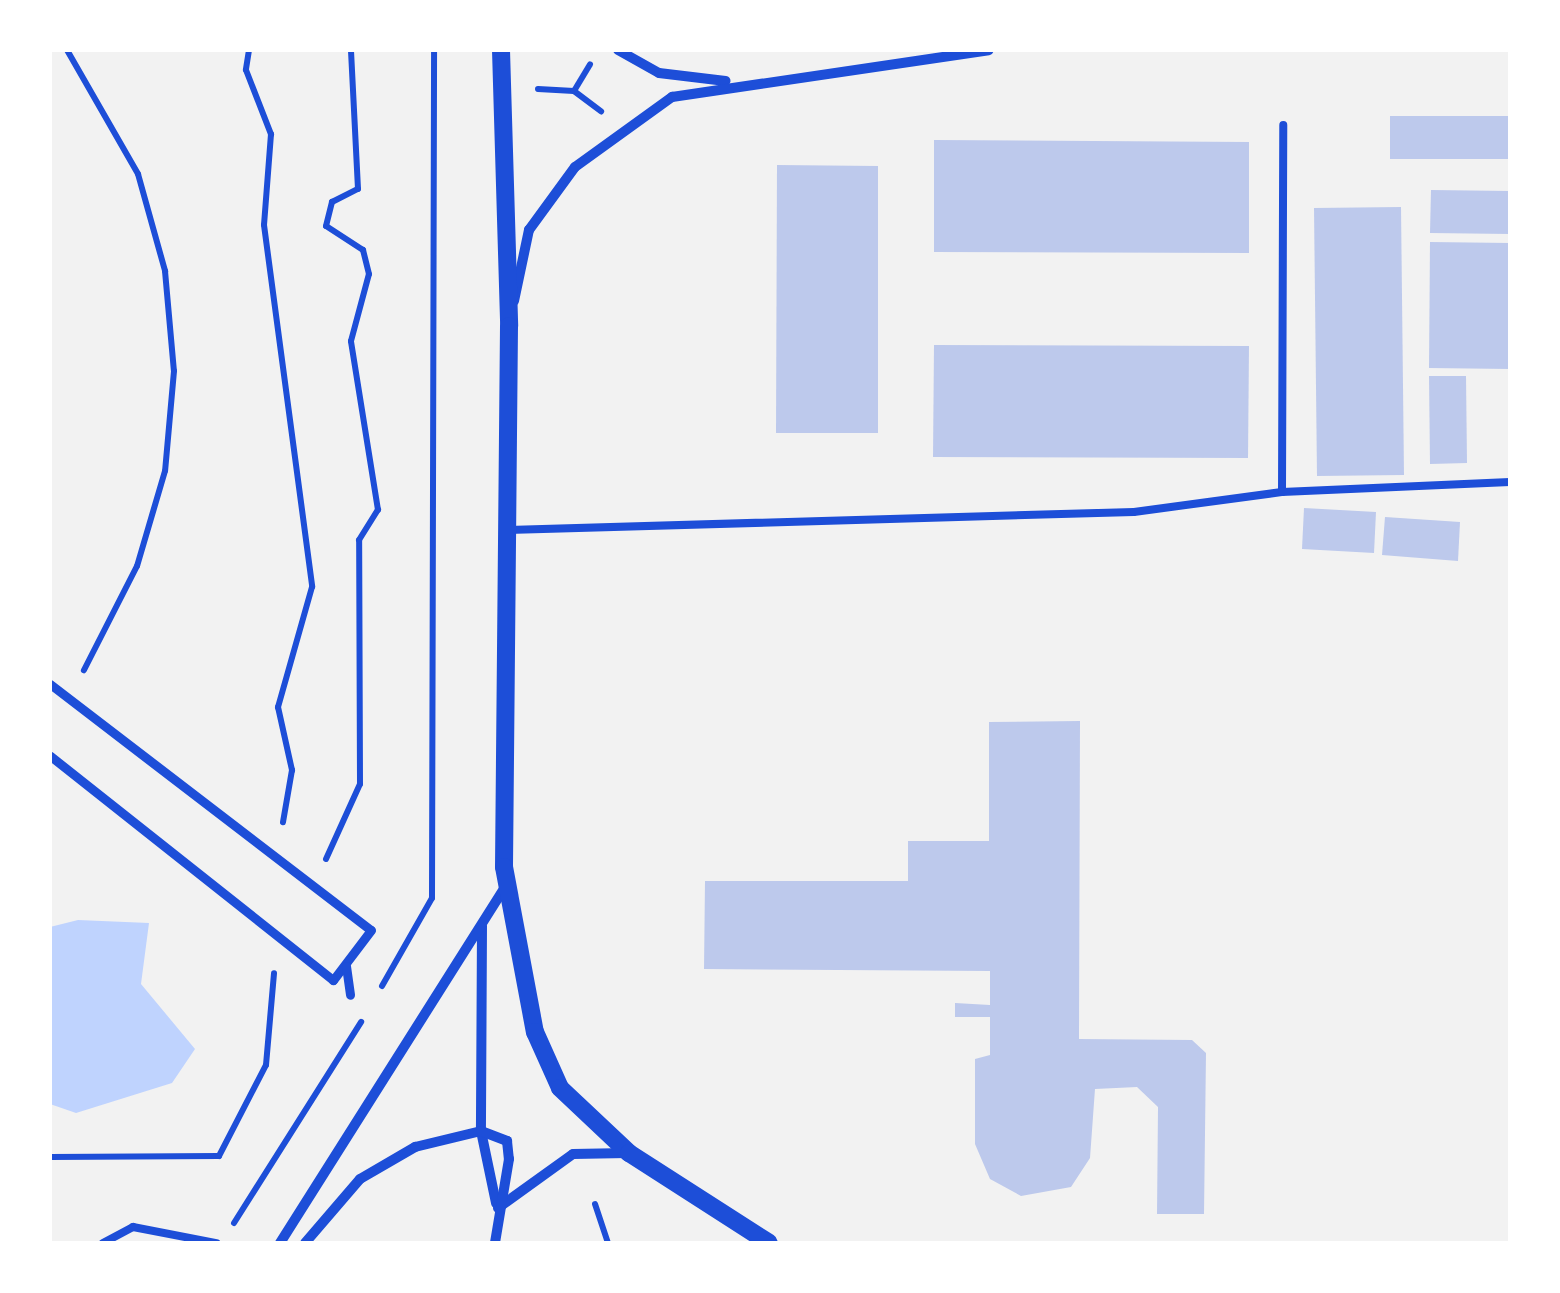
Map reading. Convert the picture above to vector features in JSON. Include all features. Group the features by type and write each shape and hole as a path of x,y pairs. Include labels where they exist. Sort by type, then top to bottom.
{"street":[{"path":"500,50 509,326 505,886 535,1032 560,1088 629,1153 769,1243"},
{"path":"618,50 659,73 732,82"},
{"path":"509,326 529,230 575,167 672,97 732,82 989,50"},
{"path":"50,684 371,930 334,980 50,756"},
{"path":"280,1243 505,886"},
{"path":"482,925 482,1130 497,1209"},
{"path":"346,966 350,995"},
{"path":"305,1243 360,1179 415,1147 482,1130 507,1141 495,1243"},
{"path":"497,1209 573,1154 629,1153"}],"lane":[{"path":"1282,492 1283,124"},
{"path":"508,530 1134,512 1282,492 1510,482"},
{"path":"103,1243 133,1226 218,1243"}],"path":[{"path":"66,696 138,566 164,470 174,370 165,270 138,174 68,50"},
{"path":"249,50 246,70 271,134 264,225 312,588 278,707 292,770 272,854"},
{"path":"312,885 360,784 358,540 378,510 351,341 369,274 362,250 326,226 332,202 358,189 351,50"},
{"path":"375,998 432,898 434,50"},
{"path":"574,91 592,60"},
{"path":"527,88 574,91 604,114"},
{"path":"50,1156 219,1156 266,1065 280,938"},
{"path":"218,1243 366,1015 371,1025"},
{"path":"596,1204 608,1243"}],"water":[{"path":"78,920 149,923 141,984 195,1049 172,1083 76,1113 50,1104 50,927"}],"building":[{"path":"1390,116 1510,116 1510,159 1390,159"},
{"path":"934,140 1249,142 1249,253 934,252"},
{"path":"777,165 878,166 878,433 776,433"},
{"path":"1431,190 1510,191 1510,234 1430,233"},
{"path":"1401,207 1404,475 1317,476 1314,208"},
{"path":"1430,242 1510,243 1510,369 1429,368"},
{"path":"934,345 1249,346 1248,458 933,457"},
{"path":"1429,376 1466,376 1467,463 1430,464"},
{"path":"1304,508 1376,512 1374,553 1302,549"},
{"path":"1385,517 1460,522 1458,561 1382,555"},
{"path":"1080,721 1079,1039 1192,1040 1206,1053 1204,1214 1157,1214 1158,1107 1137,1087 1095,1089 1090,1158 1071,1187 1021,1196 990,1179 975,1144 975,1059 990,1055 990,1017 955,1017 955,1003 990,1005 990,971 704,969 705,881 908,881 908,841 989,841 989,722"}]}
